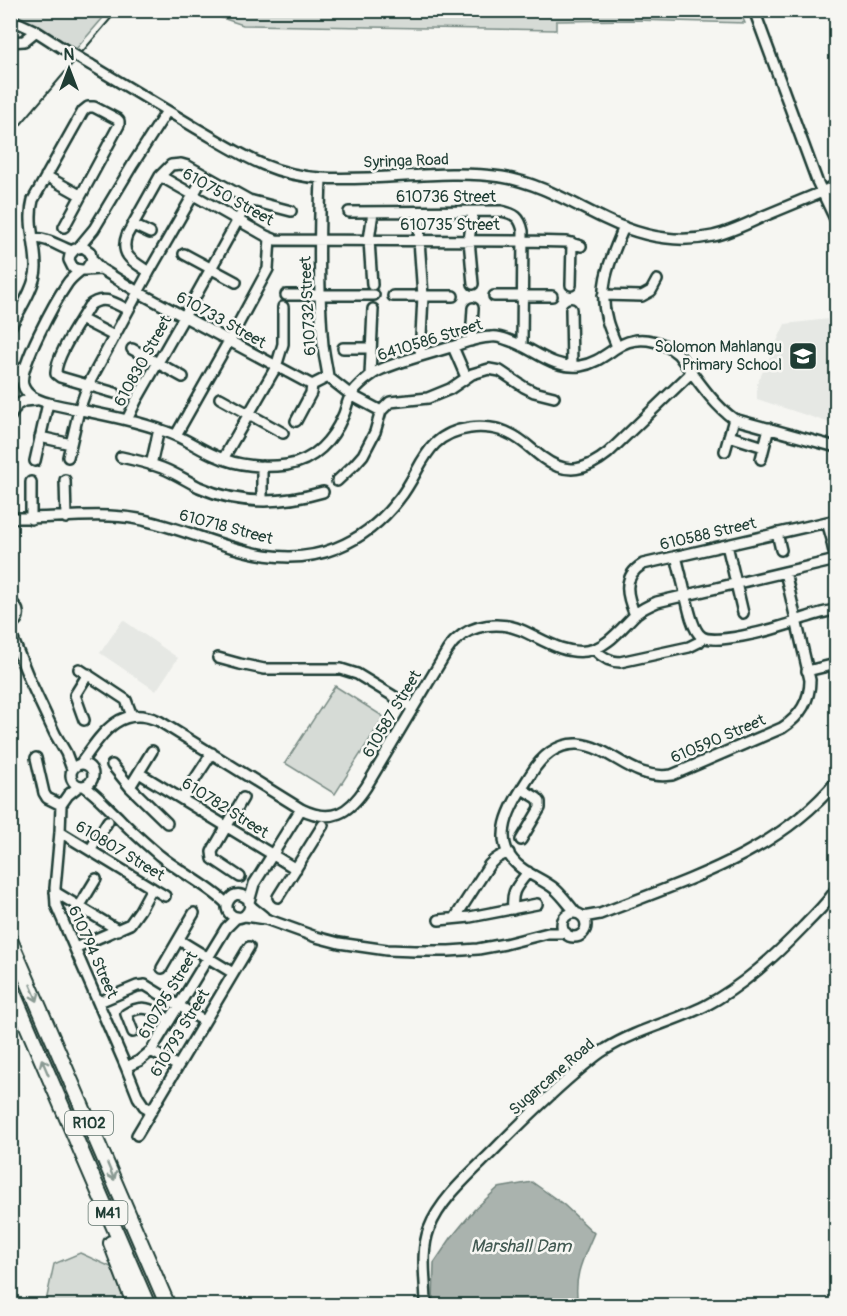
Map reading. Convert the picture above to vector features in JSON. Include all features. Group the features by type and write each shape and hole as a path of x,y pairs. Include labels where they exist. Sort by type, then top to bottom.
{"highway":[{"name":"R102","path":"10,940 168,1305"},
{"name":"R102","path":"10,986 68,1121"},
{"path":"68,1121 79,1160 135,1305"},
{"name":"M41","path":"68,1121 148,1305"}],"street":[{"path":"754,10 801,139 822,192 837,221"},
{"name":"Syringa Road","path":"10,19 241,155 260,164 293,174 321,178 466,174 504,177 543,189 643,234 675,239 711,236 729,231 837,185"},
{"path":"10,42 24,41 35,32"},
{"path":"11,325 35,275 30,210 33,200 83,111 88,107 94,107 117,119 120,125 64,227"},
{"path":"10,417 20,397 25,367 39,333 94,230 167,111"},
{"path":"149,272 131,260 126,254 124,242 160,176 168,167 176,164 188,166 249,200 291,211"},
{"path":"46,176 80,195"},
{"name":"610750 Street","path":"160,176 270,238 319,240"},
{"path":"68,457 79,410 88,385 138,291 204,176"},
{"name":"610732 Street","path":"321,178 319,240 323,344 328,378 351,395 381,411"},
{"name":"610830 Street","path":"127,420 249,200"},
{"name":"610736 Street","path":"349,212 501,211 516,216 521,222 524,241"},
{"path":"286,296 373,290 369,240 372,212"},
{"path":"420,356 423,296 419,240 421,212"},
{"path":"473,212 469,240 473,284"},
{"path":"133,225 150,234"},
{"path":"617,347 607,320 603,286 606,271 624,227"},
{"path":"33,238 48,239 80,259"},
{"path":"176,435 268,269 270,238"},
{"name":"610735 Street","path":"319,240 469,240 576,244 572,285"},
{"path":"522,345 524,241"},
{"path":"184,254 236,282"},
{"name":"610733 Street","path":"80,259 312,385"},
{"path":"603,296 642,296 651,291 657,280"},
{"path":"393,296 453,296"},
{"path":"494,296 552,297"},
{"path":"115,393 60,376 56,372 61,355 89,306 96,300 106,300 128,310"},
{"path":"223,459 276,367 283,344 284,307"},
{"path":"471,341 473,308"},
{"path":"370,375 373,309"},
{"path":"571,309 572,366 591,363 617,347 634,340 653,340 671,348 678,354 715,402 734,419 837,447"},
{"path":"81,319 114,336"},
{"name":"6410586 Street","path":"11,383 18,382 20,397 159,429 223,459 262,466 294,464 304,460 329,442 351,395 370,375 420,356 491,336 522,345 557,364 572,366"},
{"path":"453,346 466,377"},
{"path":"343,348 371,348"},
{"path":"132,349 183,377"},
{"path":"11,383 25,367"},
{"path":"337,482 363,454 375,432 381,411 395,400 416,400 441,394 466,377 483,370 495,369 534,392 554,397"},
{"name":"610718 Street","path":"10,518 98,516 137,519 258,555 292,558 310,556 352,541 381,519 401,497 425,454 439,440 451,433 472,428 499,430 511,434 552,464 566,469 583,468 608,453 692,372"},
{"path":"296,421 311,393 312,385 328,378"},
{"path":"220,398 283,433"},
{"path":"34,461 40,437 43,402"},
{"path":"725,451 734,419"},
{"path":"761,459 769,428"},
{"path":"151,465 159,429"},
{"path":"729,436 764,447"},
{"path":"40,437 71,444"},
{"path":"121,457 161,467 217,494 236,498 262,501 294,500 323,492"},
{"path":"262,466 262,501"},
{"path":"65,480 66,518"},
{"path":"31,482 31,519"},
{"path":"702,638 689,647 620,662 604,658 595,650 611,639 646,606 836,560 832,541 832,521"},
{"name":"610588 Street","path":"635,615 627,591 628,583 638,567 643,564 832,521"},
{"path":"777,533 781,550"},
{"path":"727,545 743,613"},
{"path":"676,556 693,624 702,638"},
{"name":"610590 Street","path":"509,853 504,839 505,822 522,789 541,760 552,751 577,744 595,749 644,774 664,776 679,773 782,728 798,715 807,700 810,688 785,572"},
{"path":"11,602 17,607 19,614 12,626 15,641 39,700 66,753 80,765 92,771 97,795"},
{"path":"702,638 719,640 730,638 787,625 834,610"},
{"name":"610587 Street","path":"132,716 150,717 159,721 301,809 310,814 327,816 347,809 356,802 447,651 456,639 470,630 502,625 518,629 561,649 574,652 595,650"},
{"path":"218,658 264,669 341,669 413,708"},
{"path":"807,671 837,664"},
{"path":"84,720 75,695 83,671 126,700 132,716 121,719 103,733 70,776 78,784 97,795 154,850 182,872 216,893 231,914 266,919 339,943 387,950 478,949 548,933 566,933"},
{"path":"130,787 153,751"},
{"path":"182,799 212,753"},
{"path":"36,758 44,793 47,798 61,806 78,784 87,784 92,779"},
{"path":"112,765 130,787 167,823"},
{"name":"610782 Street","path":"139,773 296,869"},
{"path":"548,933 570,914 600,914 702,875 746,854 774,838 798,820 814,807 837,782"},
{"path":"521,840 540,808 537,798 522,789"},
{"path":"240,877 213,859 212,856 214,848 243,798"},
{"name":"610794 Street","path":"61,806 56,905 138,1097 144,1106 152,1110"},
{"path":"226,928 250,910 254,884 301,809"},
{"path":"90,850 108,821"},
{"path":"278,897 323,825"},
{"name":"610807 Street","path":"60,832 165,896"},
{"path":"455,918 489,865 501,855 509,853 519,867 557,891 585,922 585,928"},
{"path":"513,909 514,891 528,872"},
{"path":"80,907 96,879"},
{"path":"226,928 230,898 254,884"},
{"path":"75,948 130,924 152,888"},
{"name":"Sugarcane Road","path":"426,1305 425,1246 430,1226 437,1212 535,1109 605,1049 705,1006 737,986 796,934 837,889"},
{"path":"55,892 118,930"},
{"path":"216,893 247,898 250,904 266,919"},
{"path":"563,899 563,928 571,936 582,933 600,914"},
{"path":"439,920 470,917 537,904"},
{"path":"162,968 194,913"},
{"name":"610795 Street","path":"126,1067 140,1061 152,1051 226,928"},
{"path":"179,940 233,973"},
{"name":"610793 Street","path":"137,1135 249,947"},
{"path":"99,1002 137,986 145,985 204,1021"},
{"path":"133,1032 126,1014 142,1007 170,1020"},
{"path":"152,1051 178,1066"}],"shaded area":[{"path":"11,10 109,11 76,49"},
{"path":"739,10 745,23 635,20 556,21 556,30 243,25 201,11"},
{"name":"Solomon Mahlangu Primary School","path":"829,319 836,328 836,425 757,399 757,384 785,324"},
{"path":"123,620 178,658 156,691 100,653"},
{"path":"335,686 384,717 335,794 285,763"},
{"path":"80,1253 111,1267 128,1305 45,1306 54,1264"}],"water":[{"name":"Marshall Dam","path":"532,1182 563,1204 594,1233 578,1276 578,1305 433,1305 434,1263 451,1238 474,1210 498,1188"}],"railway":[{"path":"10,137 118,10"}],"place":[{"name":"Solomon Mahlangu Primary School","path":"803,356"}]}
